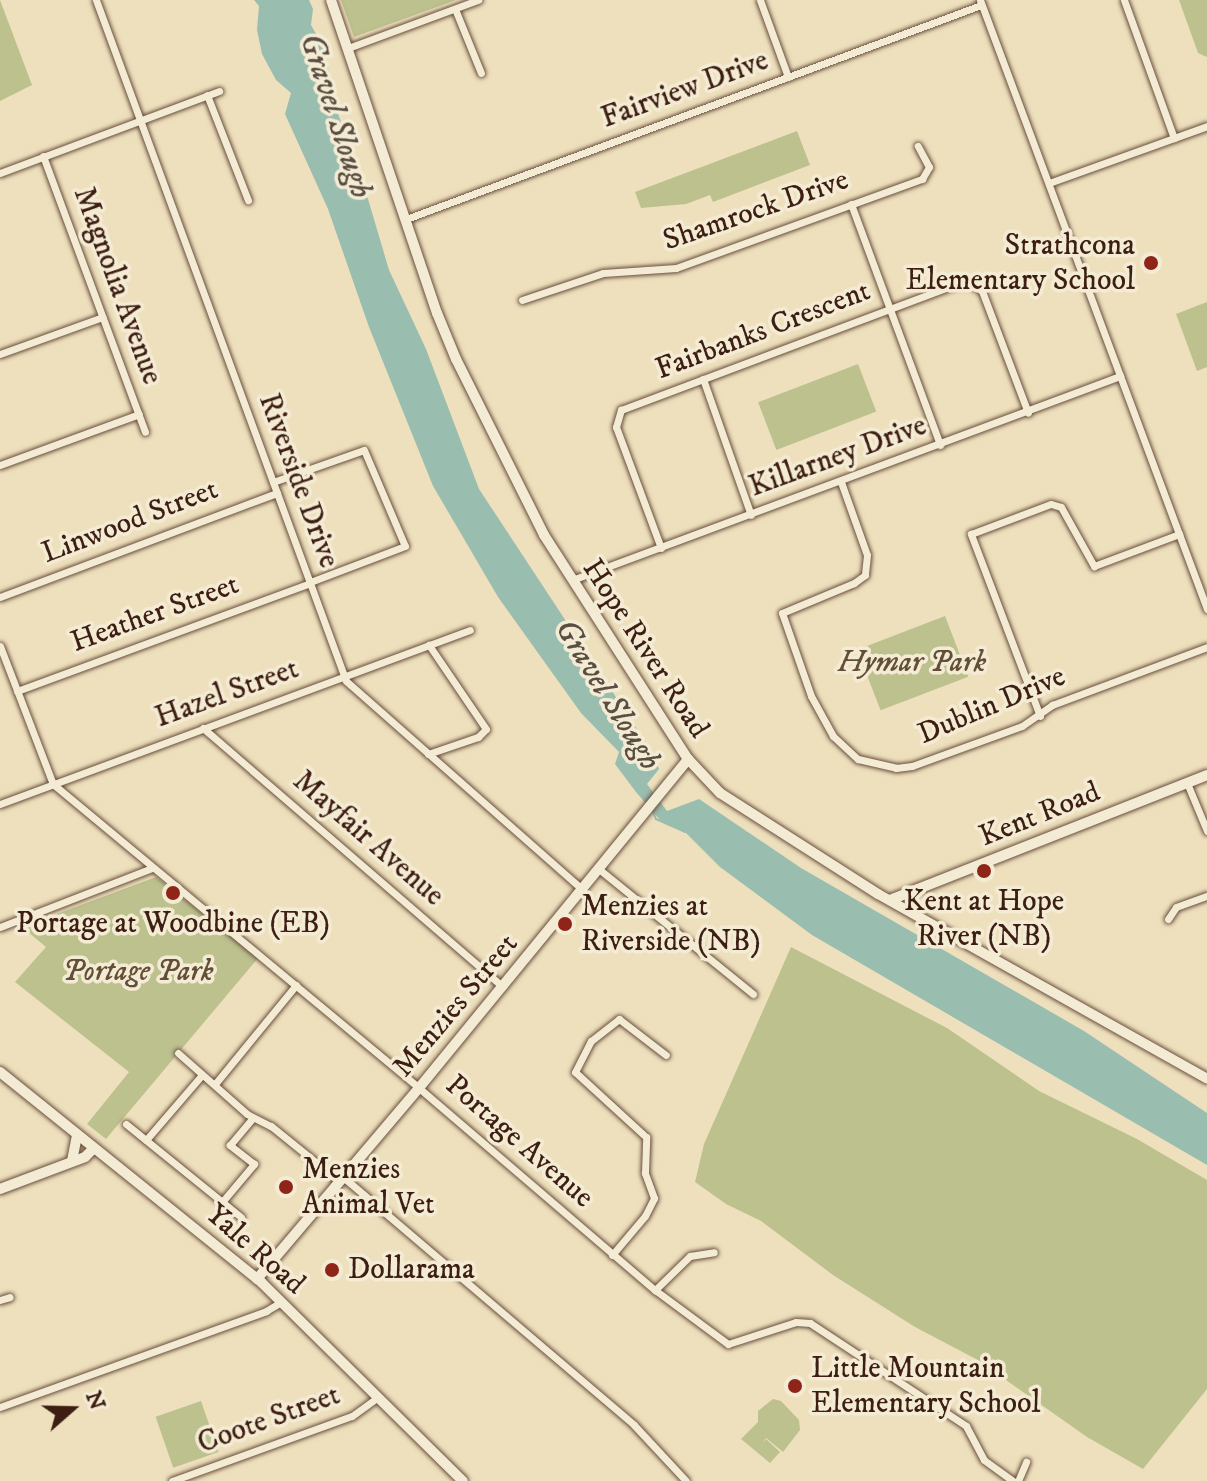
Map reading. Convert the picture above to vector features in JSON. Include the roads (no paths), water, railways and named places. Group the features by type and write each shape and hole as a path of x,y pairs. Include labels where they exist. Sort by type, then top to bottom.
{"street":[{"name":"Riverside Drive","path":"96,0 344,676 583,890"},
{"name":"Hope River Road","path":"331,0 456,359 510,471 572,580 688,759 720,793 890,900 1207,1079"},
{"path":"348,48 478,0"},
{"path":"760,0 788,77"},
{"path":"1124,0 1174,138"},
{"path":"980,3 1207,609"},
{"name":"Fairview Drive","path":"406,219 980,3"},
{"path":"455,9 481,73"},
{"path":"0,173 219,91"},
{"path":"207,95 248,200"},
{"path":"1049,183 1207,126"},
{"name":"Shamrock Drive","path":"522,300 595,275 676,268 922,179 929,167 918,146"},
{"name":"Magnolia Avenue","path":"43,156 145,432"},
{"path":"851,204 940,445"},
{"name":"Fairbanks Crescent","path":"661,548 616,427 621,410 957,284 972,284 982,291 1028,413"},
{"path":"0,354 103,317"},
{"name":"Killarney Drive","path":"572,580 1028,413 1120,376"},
{"path":"703,379 751,515"},
{"path":"0,465 139,414"},
{"name":"Heather Street","path":"17,691 405,546 364,450 273,482"},
{"name":"Dublin Drive","path":"841,482 867,555 865,575 854,583 782,613 811,696 833,736 858,759 896,768 912,766 1022,726 1052,705 1207,647"},
{"name":"Linwood Street","path":"0,597 277,493"},
{"path":"1040,716 971,534 1051,504 1061,507 1094,566 1179,534"},
{"name":"Hazel Street","path":"0,804 470,630"},
{"path":"428,754 478,737 486,729 429,645"},
{"name":"Portage Avenue","path":"0,646 53,784 419,1088 612,1255 728,1344 796,1322 810,1323 966,1426 984,1460 1016,1481"},
{"name":"Mayfair Avenue","path":"203,728 503,987"},
{"name":"Menzies Street","path":"257,1279 639,823 688,759"},
{"name":"Kent Road","path":"890,900 1207,775"},
{"path":"1187,783 1207,831"},
{"path":"0,927 152,868"},
{"path":"600,870 753,994"},
{"path":"1168,919 1176,907 1207,896"},
{"path":"215,1084 296,985"},
{"path":"612,1255 645,1216 654,1198 645,1173 646,1137 575,1072 591,1041 619,1019 666,1055"},
{"path":"178,1053 253,1118 271,1126 341,1179 634,1425 686,1481"},
{"name":"Yale Road","path":"0,1072 257,1279 463,1481"},
{"path":"146,1140 202,1075"},
{"path":"222,1202 254,1164 230,1145 253,1118"},
{"path":"126,1124 241,1217"},
{"path":"72,1161 77,1136"},
{"path":"0,1189 72,1161 93,1149"},
{"path":"655,1290 690,1256 714,1252"},
{"path":"0,1300 10,1297"},
{"path":"0,1407 266,1311 281,1302"},
{"name":"Coote Street","path":"172,1481 352,1416 377,1398"},
{"path":"1016,1481 1026,1462"}],"water":[{"path":"254,0 309,0 313,9 311,25 324,48 337,111 363,182 389,270 426,349 479,489 654,755 659,769 647,784 667,811 699,799 801,868 1084,1031 1207,1113 1207,1165 812,935 720,867 685,832 660,820 636,792 615,764 619,752 581,713 498,597 433,486 369,327 328,209 285,114 291,93 276,80 262,54 257,30 259,6"}],"waterway":[{"name":"Gravel Slough","path":"652,810 656,819 685,832"}],"place":[{"name":"Strathcona Elementary School","path":"1151,263"},
{"name":"Kent at Hope River (NB)","path":"984,871"},
{"name":"Portage at Woodbine (EB)","path":"173,893"},
{"name":"Menzies at Riverside (NB)","path":"565,924"},
{"name":"Menzies Animal Vet","path":"286,1187"},
{"name":"Dollarama","path":"332,1270"},
{"name":"Little Mountain Elementary School","path":"795,1386"}],"park label":[{"name":"Hymar Park","path":"912,663"},
{"name":"Portage Park","path":"138,972"}]}
